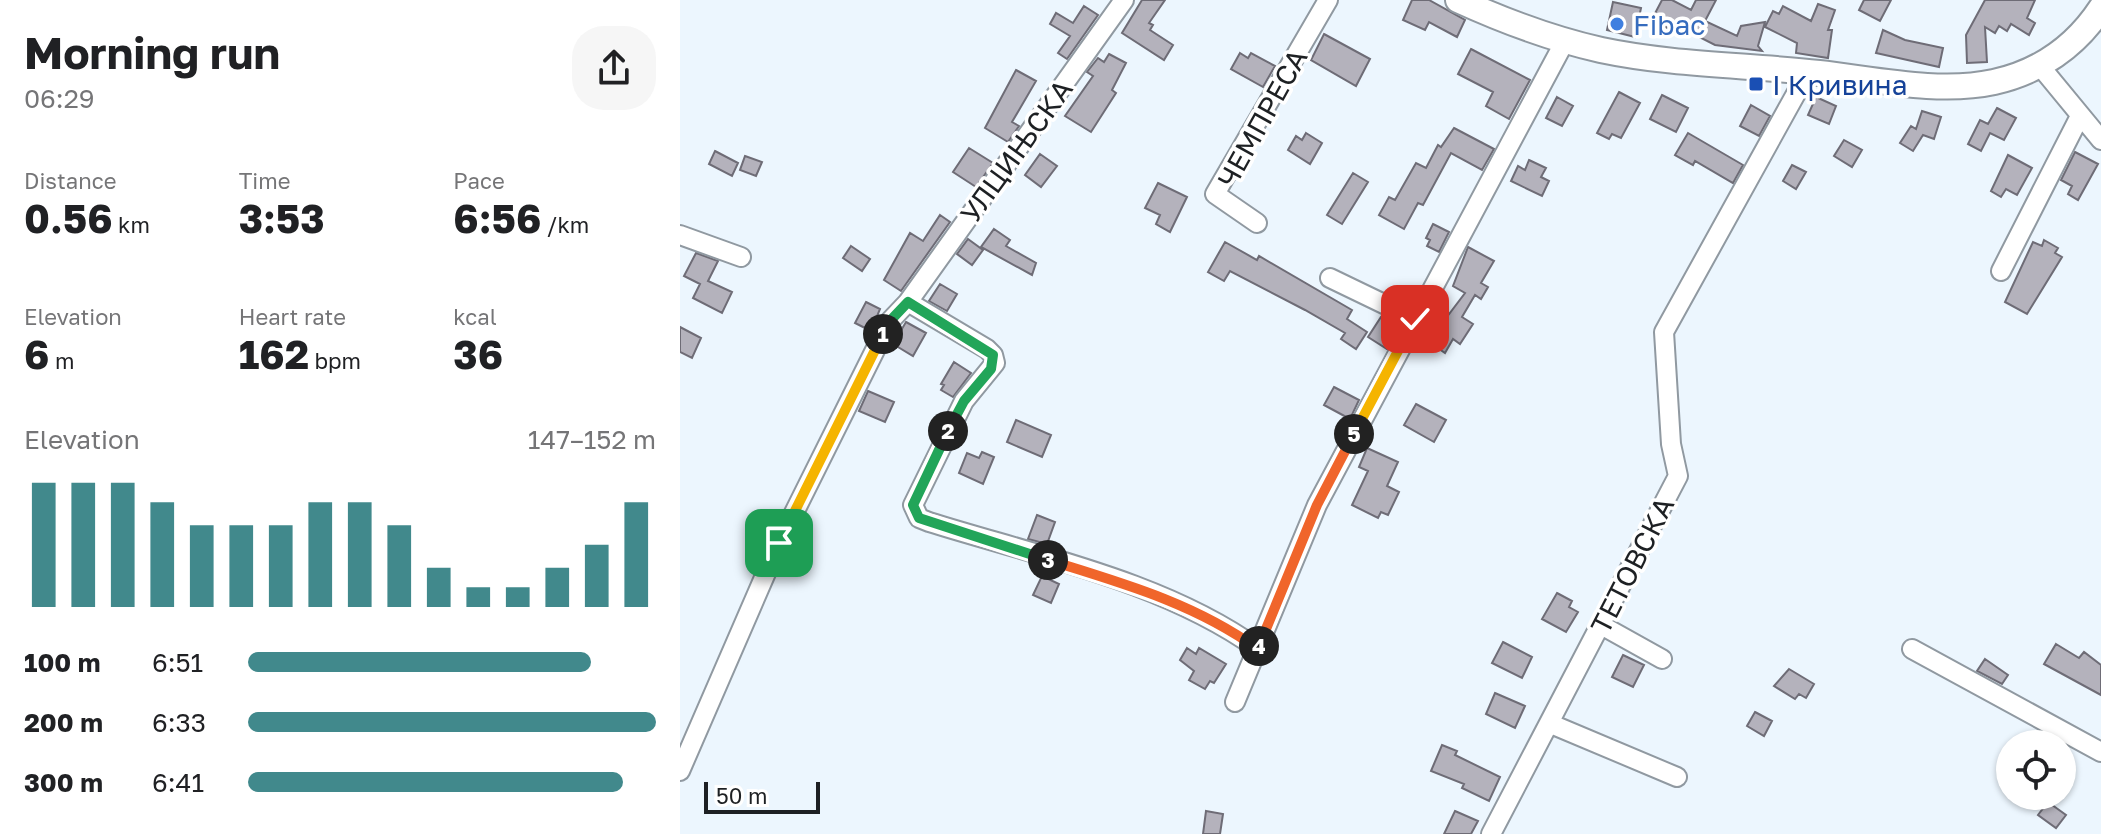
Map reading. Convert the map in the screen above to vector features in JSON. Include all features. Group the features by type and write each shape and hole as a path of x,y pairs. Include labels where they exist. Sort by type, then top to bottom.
{"street":[{"name":"УЛЦИЊСКА","path":"680,771 779,543 889,322 908,302 1124,0"},
{"name":"ЧЕМПРЕСА","path":"1257,223 1215,194 1328,0"},
{"path":"1458,0 1498,18 1565,41 1627,54 1912,83 1960,84 1992,82 2040,66 2083,33 2101,8"},
{"path":"1235,702 1317,505 1565,41"},
{"path":"2040,66 2101,140"},
{"name":"ТЕТОВСКА","path":"1491,834 1678,476 1671,444 1664,332 1808,72"},
{"path":"2001,271 2080,116"},
{"path":"680,235 741,257"},
{"path":"1330,278 1415,319"},
{"path":"908,302 987,349 995,363 964,401 916,493 913,505 919,518 1148,591 1217,620 1258,649"},
{"path":"1601,625 1662,659"},
{"path":"1912,649 2101,752"},
{"path":"1551,724 1677,777"}],"building":[{"path":"1142,0 1165,0 1149,23 1153,25 1150,30 1173,45 1164,60 1122,33"},
{"path":"1412,0 1429,0 1465,20 1457,37 1429,22 1425,30 1403,20"},
{"path":"1662,0 1672,0 1691,10 1696,0 1716,0 1705,21 1737,36 1741,26 1765,22 1758,46 1762,51 1715,45 1674,24 1671,30 1652,19"},
{"path":"1864,0 1891,0 1880,21 1859,10"},
{"path":"1985,0 2035,0 2027,18 2035,23 2029,35 2011,24 2007,31 1999,26 1995,33 1985,27 1987,62 1967,63 1966,35"},
{"path":"1613,2 1641,8 1635,37 1607,30"},
{"path":"1818,4 1835,10 1828,30 1832,30 1828,58 1796,53 1797,43 1765,27 1773,11 1779,14 1783,6 1811,21"},
{"path":"1084,6 1098,15 1067,59 1058,53 1070,36 1050,24 1056,13 1073,23"},
{"path":"1883,30 1905,40 1943,48 1939,67 1876,53"},
{"path":"1324,34 1370,59 1356,86 1311,60"},
{"path":"1471,49 1530,80 1509,119 1486,106 1493,92 1458,74"},
{"path":"1240,53 1248,58 1251,53 1275,66 1263,87 1231,69"},
{"path":"1109,54 1126,63 1112,90 1116,93 1091,132 1065,116 1093,76 1087,72 1098,58 1104,62"},
{"path":"1016,70 1036,81 1012,122 1019,126 1008,142 985,128"},
{"path":"1619,92 1640,103 1621,138 1612,134 1609,139 1597,133"},
{"path":"1662,95 1688,108 1676,132 1650,119"},
{"path":"1557,97 1573,106 1562,126 1546,118"},
{"path":"1816,97 1836,106 1829,124 1808,115"},
{"path":"1751,105 1770,116 1759,136 1740,126"},
{"path":"1997,108 2016,118 2004,140 1990,133 1981,151 1968,144 1980,120 1988,124"},
{"path":"1922,111 1941,117 1934,139 1923,135 1913,151 1900,143 1911,126 1916,129"},
{"path":"1454,128 1494,149 1482,170 1451,153 1423,205 1418,203 1404,229 1379,215 1389,197 1395,200 1416,163 1426,168 1438,145 1441,147"},
{"path":"1306,133 1322,143 1310,164 1288,150 1296,136 1302,140"},
{"path":"1688,133 1743,165 1733,183 1695,161 1693,165 1675,155"},
{"path":"1844,140 1862,150 1852,167 1834,156"},
{"path":"969,148 993,163 976,187 953,172"},
{"path":"715,151 738,163 732,176 709,164"},
{"path":"2075,152 2098,164 2078,200 2068,194 2072,186 2061,180"},
{"path":"1040,154 1057,166 1041,187 1025,175"},
{"path":"2008,155 2032,168 2017,195 2006,189 2001,197 1991,191"},
{"path":"745,156 762,162 756,176 740,170"},
{"path":"1529,160 1546,168 1541,177 1549,181 1542,196 1511,181 1518,166 1525,170"},
{"path":"1792,165 1806,172 1796,189 1783,181"},
{"path":"1353,173 1368,182 1342,224 1327,215"},
{"path":"1158,183 1187,197 1170,232 1156,224 1160,215 1145,208"},
{"path":"940,215 950,222 901,291 884,280 910,233 923,241"},
{"path":"1433,224 1449,232 1439,252 1427,246 1430,240 1426,238"},
{"path":"994,229 1010,240 1006,246 1036,263 1032,275 981,247"},
{"path":"968,239 983,250 972,265 957,254"},
{"path":"2044,240 2058,248 2055,253 2062,257 2027,314 2005,302 2033,242 2042,246"},
{"path":"1225,242 1257,260 1259,256 1352,310 1347,319 1367,332 1356,349 1341,339 1345,333 1305,310 1230,271 1224,281 1208,272"},
{"path":"851,246 870,259 862,271 843,258"},
{"path":"1468,247 1494,261 1481,283 1488,287 1481,299 1475,295 1462,317 1473,324 1460,344 1453,339 1445,353 1432,344 1434,340 1431,338 1465,293 1453,286"},
{"path":"696,253 718,261 708,281 732,292 722,313 693,298 700,284 684,276"},
{"path":"940,284 957,294 947,311 929,301"},
{"path":"866,302 880,309 871,331 855,323"},
{"path":"1381,317 1398,328 1387,349 1368,337"},
{"path":"906,322 926,333 913,356 893,344"},
{"path":"680,327 701,338 692,358 680,352"},
{"path":"954,362 971,373 953,397 941,390 944,385 941,384"},
{"path":"1334,387 1359,400 1350,419 1324,405"},
{"path":"868,391 894,402 885,422 859,411"},
{"path":"1416,404 1446,420 1434,442 1404,425"},
{"path":"1016,420 1051,435 1042,457 1007,442"},
{"path":"1367,448 1398,462 1387,486 1399,492 1388,515 1381,512 1378,518 1352,505 1368,471 1359,467"},
{"path":"982,452 994,457 983,484 959,473 967,453 979,458"},
{"path":"1037,515 1055,522 1047,544 1028,539"},
{"path":"1042,576 1059,584 1051,603 1033,595"},
{"path":"1557,593 1572,601 1569,607 1578,612 1566,632 1542,619"},
{"path":"1503,642 1532,657 1522,678 1492,663"},
{"path":"2056,644 2079,658 2084,652 2101,665 2101,695 2044,664"},
{"path":"1187,648 1196,654 1199,648 1226,664 1214,683 1210,681 1205,689 1189,680 1194,671 1180,660"},
{"path":"1623,655 1644,665 1633,687 1612,677"},
{"path":"1985,659 2008,675 2002,684 1977,671"},
{"path":"1789,669 1814,684 1806,698 1799,694 1795,699 1774,686"},
{"path":"1495,693 1525,706 1515,728 1486,714"},
{"path":"1755,712 1772,721 1764,736 1747,726"},
{"path":"1442,745 1457,751 1455,755 1500,777 1489,801 1462,788 1464,784 1431,771"},
{"path":"2042,810 2059,810 2066,815 2056,828 2038,815"},
{"path":"1206,811 1223,814 1220,834 1203,834"},
{"path":"1455,811 1478,821 1471,834 1444,834"}],"place":[{"name":"Fibac","path":"1617,24"},
{"name":"I Кривина","path":"1756,84"}],"route":[{"path":"779,543 889,322 908,302 987,349 995,363 964,401 916,493 913,505 919,518 1148,591 1217,620 1258,649 1317,505 1415,319"}]}
